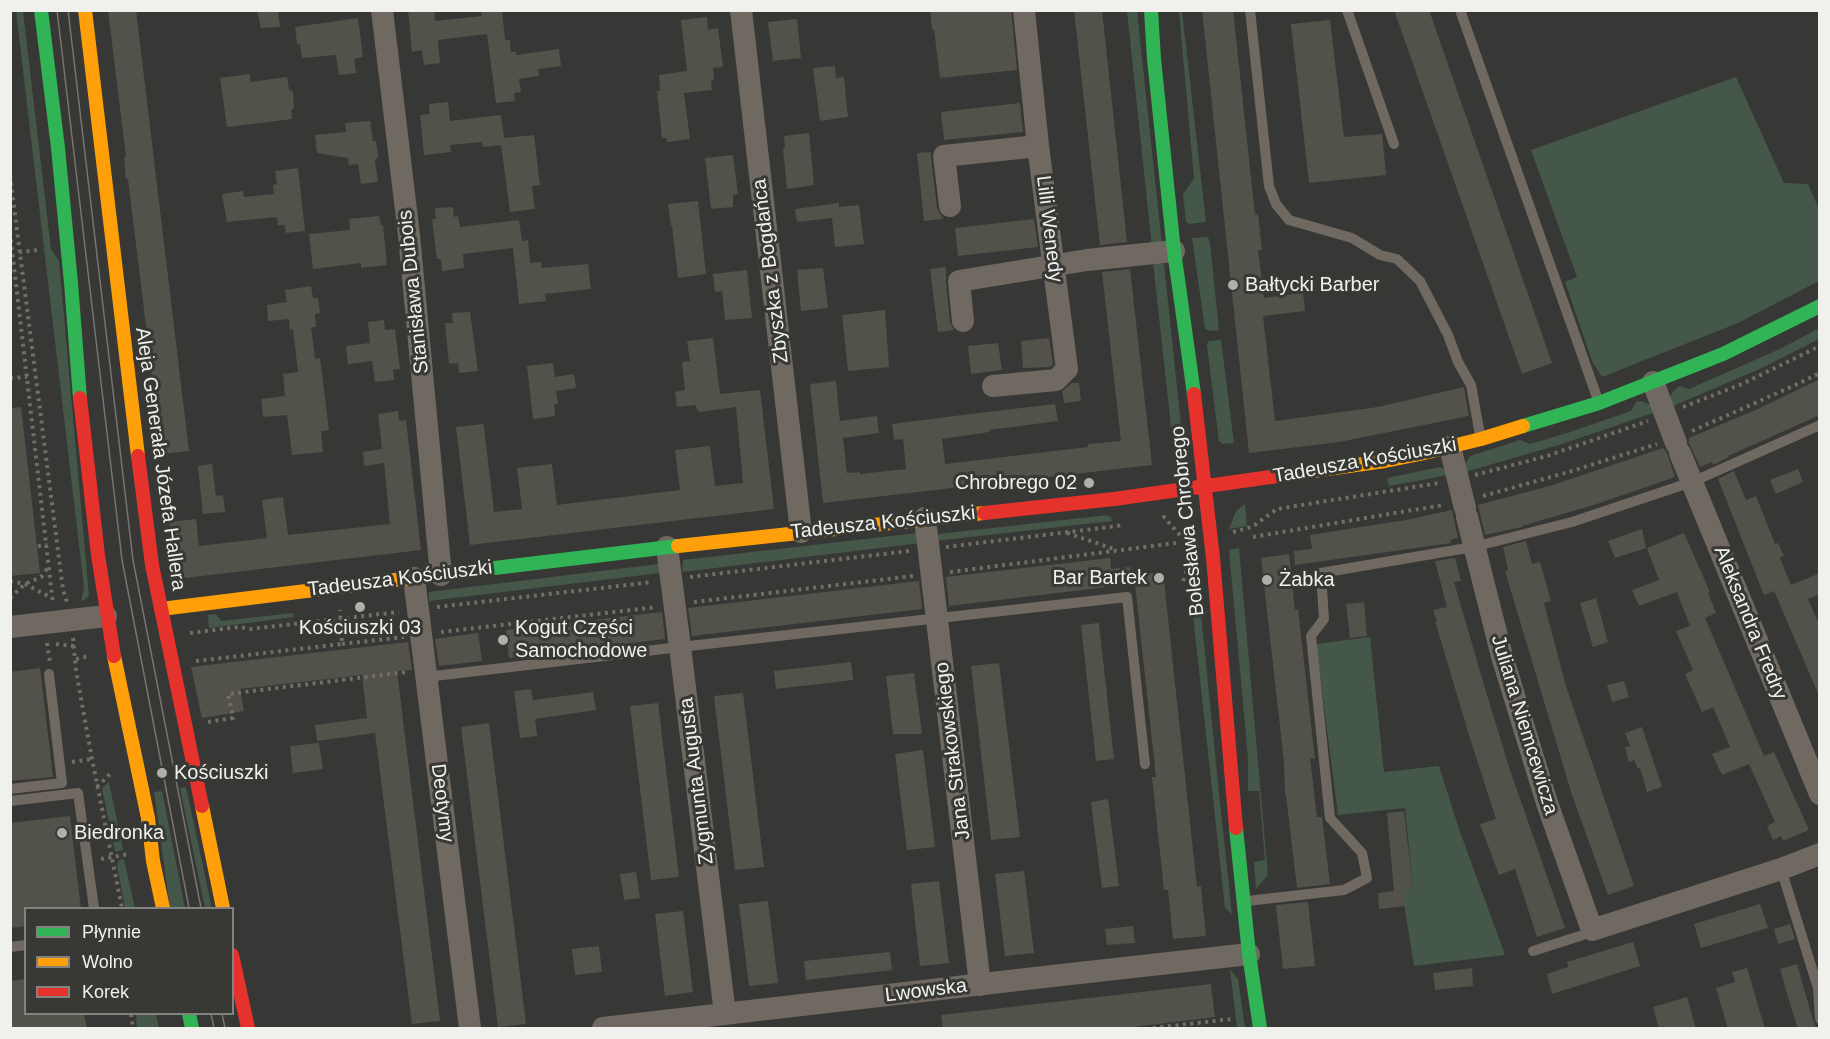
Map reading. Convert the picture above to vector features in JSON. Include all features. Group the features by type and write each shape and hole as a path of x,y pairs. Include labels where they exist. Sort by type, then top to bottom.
{"street":[{"path":"41,10 58,148 77,376 106,616 148,818 153,861 163,907"},
{"name":"Aleja Generała Józefa Hallera","path":"86,10 152,565 223,907"},
{"name":"Stanisława Dubois","path":"382,10 409,235 441,575"},
{"name":"Zbyszka z Bogdańca","path":"741,10 801,532"},
{"name":"Lilli Wenedy","path":"993,386 1056,380 1067,369 1038,146 1024,10"},
{"name":"Bolesława Chrobrego","path":"1151,10 1174,251 1189,353 1223,662 1231,779 1249,954 1260,1029"},
{"path":"950,206 944,156 1038,146"},
{"path":"963,321 959,281 1053,265 1174,251"},
{"name":"Tadeusza Kościuszki","path":"161,609 667,547 925,518 1038,508 1385,461 1481,439 1599,403 1723,354 1820,306"},
{"name":"Aleksandra Fredry","path":"1653,382 1820,794"},
{"name":"Juliana Niemcewicza","path":"1450,447 1502,656 1540,782 1592,930"},
{"name":"Jana Strakowskiego","path":"925,518 980,985"},
{"name":"Zygmunta Augusta","path":"667,547 725,1014"},
{"name":"Deotymy","path":"414,578 470,1029"},
{"path":"10,627 106,616"},
{"path":"1592,930 1781,869 1820,854"},
{"name":"Lwowska","path":"603,1029 1249,954"},
{"path":"234,964 248,1029"}],"lane":[{"path":"1250,10 1269,186 1276,204 1289,220 1352,238 1380,255 1397,259 1420,282 1471,385 1481,439"},
{"path":"1347,10 1394,144"},
{"path":"1460,10 1599,403"},
{"path":"1244,902 1344,890 1367,878 1362,853 1330,818 1311,636 1324,619 1321,573 1473,546 1572,522 1692,482 1820,424"},
{"path":"426,674 1127,597 1145,764"},
{"path":"10,789 62,783 49,674"},
{"path":"10,801 78,793 94,907"},
{"path":"1781,869 1818,988 1820,1018"},
{"path":"1533,951 1592,930"}],"path":[{"path":"10,175 63,590 67,602"},
{"path":"10,232 54,604"},
{"path":"13,253 39,250"},
{"path":"1253,537 1465,509 1572,471 1677,444 1820,373"},
{"path":"10,378 27,376"},
{"path":"1226,534 1252,527 1277,509 1287,508"},
{"path":"1153,519 1164,517 1186,542"},
{"path":"1118,526 1131,521"},
{"path":"1066,533 1121,551"},
{"path":"189,662 1176,543"},
{"path":"38,546 47,545"},
{"path":"10,598 25,584 41,577 49,565"},
{"path":"10,581 25,584 53,598"},
{"path":"342,644 340,608 350,607"},
{"path":"181,634 239,627 250,629"},
{"path":"72,635 76,671 122,907"},
{"path":"201,723 233,718 228,694 426,674"},
{"path":"78,793 92,791 113,771"},
{"path":"87,862 130,854"},
{"path":"1153,1029 1232,1019"}],"green space":[{"path":"16,11 23,11 51,249 59,261 89,596 81,602 84,587"},
{"path":"1127,11 1137,11 1162,245 1152,248"},
{"path":"1179,11 1182,11 1206,222 1189,224 1186,222 1183,194 1194,179"},
{"path":"1736,77 1784,183 1808,184 1819,209 1819,281 1738,323 1602,377 1592,361 1565,282 1577,277 1531,150"},
{"path":"1208,237 1219,330 1210,331 1205,329 1192,238"},
{"path":"1153,262 1164,264 1183,444 1173,445"},
{"path":"1819,328 1819,339 1762,368 1673,406 1669,399 1674,390 1680,386 1689,389 1782,348"},
{"path":"1221,340 1234,443 1223,444 1219,441 1207,345 1209,341"},
{"path":"1642,401 1652,406 1656,412 1562,444 1465,472 1465,464 1470,456 1520,440 1530,444 1570,432 1631,411 1636,402"},
{"path":"1440,467 1445,469 1448,475 1389,486 1387,478"},
{"path":"1245,504 1247,526 1229,529 1236,511"},
{"path":"1107,515 1112,521 935,541 939,534"},
{"path":"917,533 921,543 682,572 683,560"},
{"path":"1239,548 1268,875 1256,889 1254,862 1265,860 1259,791 1248,791 1248,758 1229,550"},
{"path":"1195,554 1232,914 1225,908 1189,579 1192,566 1191,557"},
{"path":"658,564 660,573 429,601 429,592"},
{"path":"293,613 294,617 209,628 208,615 216,614 221,621"},
{"path":"1370,637 1384,772 1439,766 1459,829 1505,955 1414,966 1402,891 1413,889 1405,808 1338,815 1316,644"},
{"path":"109,782 123,850 115,852 102,788"},
{"path":"186,787 212,907 205,907 180,788"},
{"path":"162,791 185,907 170,907 154,792"},
{"path":"124,859 135,907 125,907 117,865 119,860"},
{"path":"1230,969 1238,979 1245,1028 1237,1028"},
{"path":"136,1015 156,1015 159,1028 137,1028"}],"building":[{"path":"108,10 136,10 189,451 161,454 151,372 149,372 146,350 149,350 128,179 126,179 124,157 126,157"},
{"path":"257,10 278,10 280,27 261,28"},
{"path":"408,10 434,10 435,21 482,16 481,10 502,10 505,40 510,40 511,52 516,52 516,55 559,49 561,66 538,69 539,76 519,79 521,92 514,93 515,101 496,103 487,34 438,40 440,63 424,65 422,50 412,52"},
{"path":"930,10 1011,10 1017,70 940,78"},
{"path":"1074,10 1102,10 1127,242 1100,245"},
{"path":"1202,10 1233,10 1255,215 1258,214 1262,250 1258,250 1264,298 1303,293 1305,311 1263,316 1275,421 1378,407 1464,387 1469,416 1339,442 1249,453"},
{"path":"1394,10 1429,10 1552,363 1522,374"},
{"path":"707,17 708,30 718,28 723,67 713,68 712,90 684,93 690,139 667,142 667,138 662,138 657,91 660,91 659,75 687,71 681,20"},
{"path":"358,18 363,57 354,59 356,73 339,75 336,55 302,58 295,27"},
{"path":"797,19 801,58 773,61 768,22"},
{"path":"1330,20 1344,137 1382,134 1386,175 1309,183 1291,24"},
{"path":"835,66 836,78 844,77 848,117 820,121 813,68"},
{"path":"250,74 250,82 287,77 289,89 293,92 292,119 227,127 220,78"},
{"path":"448,102 450,121 501,115 504,138 534,135 540,185 532,186 535,209 510,212 501,145 483,147 482,142 450,145 451,152 424,155 420,115 430,114 429,104"},
{"path":"1020,103 1023,132 944,140 941,112"},
{"path":"370,121 373,141 376,141 378,157 375,161 378,182 361,184 358,164 349,165 348,158 317,153 315,135 346,132 345,123"},
{"path":"809,133 814,185 787,189 784,136"},
{"path":"931,152 937,208 943,219 924,221 917,153"},
{"path":"733,155 738,194 733,195 733,207 711,209 705,158"},
{"path":"298,168 305,231 286,233 285,225 278,225 277,217 227,222 222,194 243,191 244,197 274,194 273,185 277,184 275,171"},
{"path":"698,201 706,274 678,278 668,204"},
{"path":"839,203 839,207 859,205 864,244 835,247 832,218 797,222 795,209"},
{"path":"453,207 454,217 458,216 460,227 519,220 522,241 528,240 530,263 541,262 542,268 588,264 591,289 545,294 546,301 519,304 513,248 463,254 464,268 442,271 441,259 437,259 432,219 436,219 435,208"},
{"path":"379,216 381,225 383,225 387,265 361,268 361,263 313,269 309,234 350,230 349,219"},
{"path":"1034,219 1038,247 958,256 955,228"},
{"path":"946,267 950,322 954,330 938,332 930,269"},
{"path":"823,268 828,308 801,311 797,270"},
{"path":"1130,269 1152,465 823,503 810,384 836,381 840,421 877,416 879,433 843,438 847,473 860,472 860,474 906,469 903,439 894,440 892,424 1055,404 1058,421 942,439 945,464 1121,441 1102,272"},
{"path":"747,270 752,318 725,320 722,291 715,292 713,274"},
{"path":"311,286 313,298 318,298 320,313 315,314 316,327 311,327 315,359 320,358 329,430 321,431 323,452 292,455 287,415 263,417 261,399 285,396 283,374 298,372 293,329 290,330 289,319 268,321 267,305 287,302 285,290"},
{"path":"885,310 889,367 848,371 842,315"},
{"path":"470,312 478,371 459,373 458,363 449,364 445,323 453,323 452,313"},
{"path":"384,320 385,330 395,329 400,369 393,370 394,380 375,382 372,361 348,364 346,346 370,343 368,322"},
{"path":"713,338 720,394 760,390 774,509 470,545 456,427 483,424 494,512 522,509 517,468 552,464 557,505 680,490 675,450 710,446 715,486 743,483 736,407 699,412 696,405 677,407 675,392 685,390 682,362 690,361 687,341"},
{"path":"1049,338 1053,364 1050,367 1023,368 1021,341"},
{"path":"998,343 1002,370 971,374 968,346"},
{"path":"553,363 555,377 574,374 576,388 556,391 558,404 554,404 555,416 533,419 527,366"},
{"path":"1820,379 1820,415 1728,456 1713,465 1712,462 1700,467 1689,438 1760,408"},
{"path":"1072,383 1079,383 1081,401 1064,403 1062,391"},
{"path":"21,407 40,573 10,576 10,408"},
{"path":"398,411 399,421 406,420 421,550 176,579 169,522 196,519 199,546 267,538 262,500 283,497 288,535 390,524 384,463 364,466 363,452 382,449 378,414"},
{"path":"1663,448 1675,477 1522,527 1485,535 1478,505 1553,485"},
{"path":"212,464 216,496 223,495 225,512 203,514 198,466"},
{"path":"1798,469 1803,482 1776,494 1770,480"},
{"path":"1734,471 1746,500 1756,496 1775,544 1778,543 1784,556 1780,558 1791,585 1820,573 1820,594 1808,599 1820,626 1820,698 1774,591 1764,595 1718,479"},
{"path":"1452,510 1458,538 1450,540 1451,543 1295,565 1294,551 1312,549 1310,535 1406,520"},
{"path":"1642,529 1646,548 1615,558 1608,541"},
{"path":"1684,533 1710,592 1708,593 1716,613 1705,618 1764,756 1774,752 1809,830 1783,841 1781,836 1773,840 1767,826 1775,822 1749,764 1722,775 1712,754 1730,747 1713,707 1702,712 1685,674 1693,670 1676,631 1690,626 1677,592 1639,606 1632,590 1659,580 1647,548"},
{"path":"1526,541 1532,564 1540,562 1551,601 1544,603 1566,686 1634,886 1608,895 1572,795 1505,571 1508,570 1503,547"},
{"path":"1289,554 1295,610 1298,609 1315,759 1310,758 1317,817 1322,817 1330,884 1297,888 1285,795 1284,762 1261,558"},
{"path":"1110,558 1111,569 1130,567 1132,584 949,606 946,577"},
{"path":"1455,558 1461,581 1454,582 1484,685 1509,767 1565,928 1537,937 1515,869 1499,875 1480,824 1496,819 1435,621 1437,621 1433,610 1447,607 1435,561"},
{"path":"1163,572 1197,887 1201,886 1206,936 1173,939 1168,890 1164,890 1152,777 1156,777 1134,575"},
{"path":"919,581 922,609 692,636 688,608"},
{"path":"1596,598 1608,642 1593,647 1580,603"},
{"path":"1364,602 1367,636 1350,638 1346,604"},
{"path":"662,612 665,639 509,658 506,630"},
{"path":"1099,623 1114,759 1096,761 1081,625"},
{"path":"478,633 482,661 439,666 435,639"},
{"path":"408,642 412,670 397,671 440,1021 412,1024 375,733 317,741 315,725 367,718 362,675 240,689 244,711 202,718 191,667"},
{"path":"851,662 853,680 776,689 774,671"},
{"path":"999,663 1020,837 991,840 971,666"},
{"path":"40,668 53,777 10,781 10,672"},
{"path":"914,673 922,734 893,734 886,676"},
{"path":"1624,681 1629,697 1612,702 1607,685"},
{"path":"531,689 533,700 593,692 596,710 535,719 537,736 520,738 514,691"},
{"path":"743,693 764,867 735,870 714,696"},
{"path":"658,703 679,877 651,880 630,706"},
{"path":"489,723 526,1024 498,1027 461,727"},
{"path":"1642,727 1662,787 1647,792 1640,768 1638,769 1634,760 1629,762 1625,747 1630,746 1625,733"},
{"path":"319,743 323,769 293,773 290,746"},
{"path":"923,750 935,847 907,850 895,754"},
{"path":"1108,799 1119,886 1102,888 1091,802"},
{"path":"1404,811 1413,890 1404,891 1405,906 1379,909 1378,893 1394,891 1387,813"},
{"path":"70,816 81,907 24,907 24,926 10,928 10,823"},
{"path":"1024,871 1034,953 1005,956 995,874"},
{"path":"636,872 640,898 624,900 620,874"},
{"path":"939,881 949,963 920,966 911,884"},
{"path":"768,901 778,983 749,986 739,904"},
{"path":"1308,902 1315,966 1283,969 1276,905"},
{"path":"1760,904 1768,928 1701,948 1694,924"},
{"path":"683,911 693,992 665,996 655,914"},
{"path":"1790,924 1795,939 1778,944 1774,929"},
{"path":"1133,926 1135,943 1107,945 1105,929"},
{"path":"1633,942 1640,966 1552,994 1547,974 1568,967 1567,962"},
{"path":"599,946 602,972 575,975 572,949"},
{"path":"890,952 892,970 806,980 804,961"},
{"path":"1797,964 1817,1029 1798,1029 1788,997 1780,969"},
{"path":"1472,968 1473,986 1435,990 1433,973"},
{"path":"1747,968 1765,1029 1728,1029 1716,988 1735,982 1732,972"},
{"path":"24,979 24,1015 84,1015 87,1029 10,1029 10,981"},
{"path":"1211,984 1215,1017 1117,1029 943,1029 941,1015"},
{"path":"1687,997 1696,1029 1659,1029 1653,1007"}],"tram line":[{"path":"57,10 122,560 189,907"},
{"path":"68,10 133,560 201,907"},
{"path":"211,1015 214,1028"},
{"path":"222,1015 225,1028"}],"traffic: fast":[{"path":"41,10 58,148 80,398"},
{"path":"1151,10 1174,251 1194,394"},
{"path":"1523,426 1599,403 1723,354 1820,306"},
{"path":"411,578 678,546"},
{"path":"1236,828 1249,954 1260,1028"},
{"path":"189,1015 192,1028"}],"traffic: slow":[{"path":"85,10 138,456"},
{"path":"1299,473 1420,454 1523,426"},
{"path":"678,546 984,513"},
{"path":"161,609 411,578"},
{"path":"114,656 148,818 153,861 163,907"},
{"path":"202,806 223,907"}],"traffic: jam":[{"path":"1194,394 1213,558 1236,828"},
{"path":"80,398 98,555 114,656"},
{"path":"138,456 152,565 202,806"},
{"path":"984,513 1114,499 1299,473"},
{"path":"234,964 248,1028"}],"place":[{"name":"Bałtycki Barber","path":"1233,285"},
{"name":"Chrobrego 02","path":"1089,483"},
{"name":"Bar Bartek","path":"1159,578"},
{"name":"Żabka","path":"1267,580"},
{"name":"Kościuszki 03","path":"360,607"},
{"name":"Kogut Części Samochodowe","path":"503,640"},
{"name":"Kościuszki","path":"162,773"},
{"name":"Biedronka","path":"62,833"}]}
